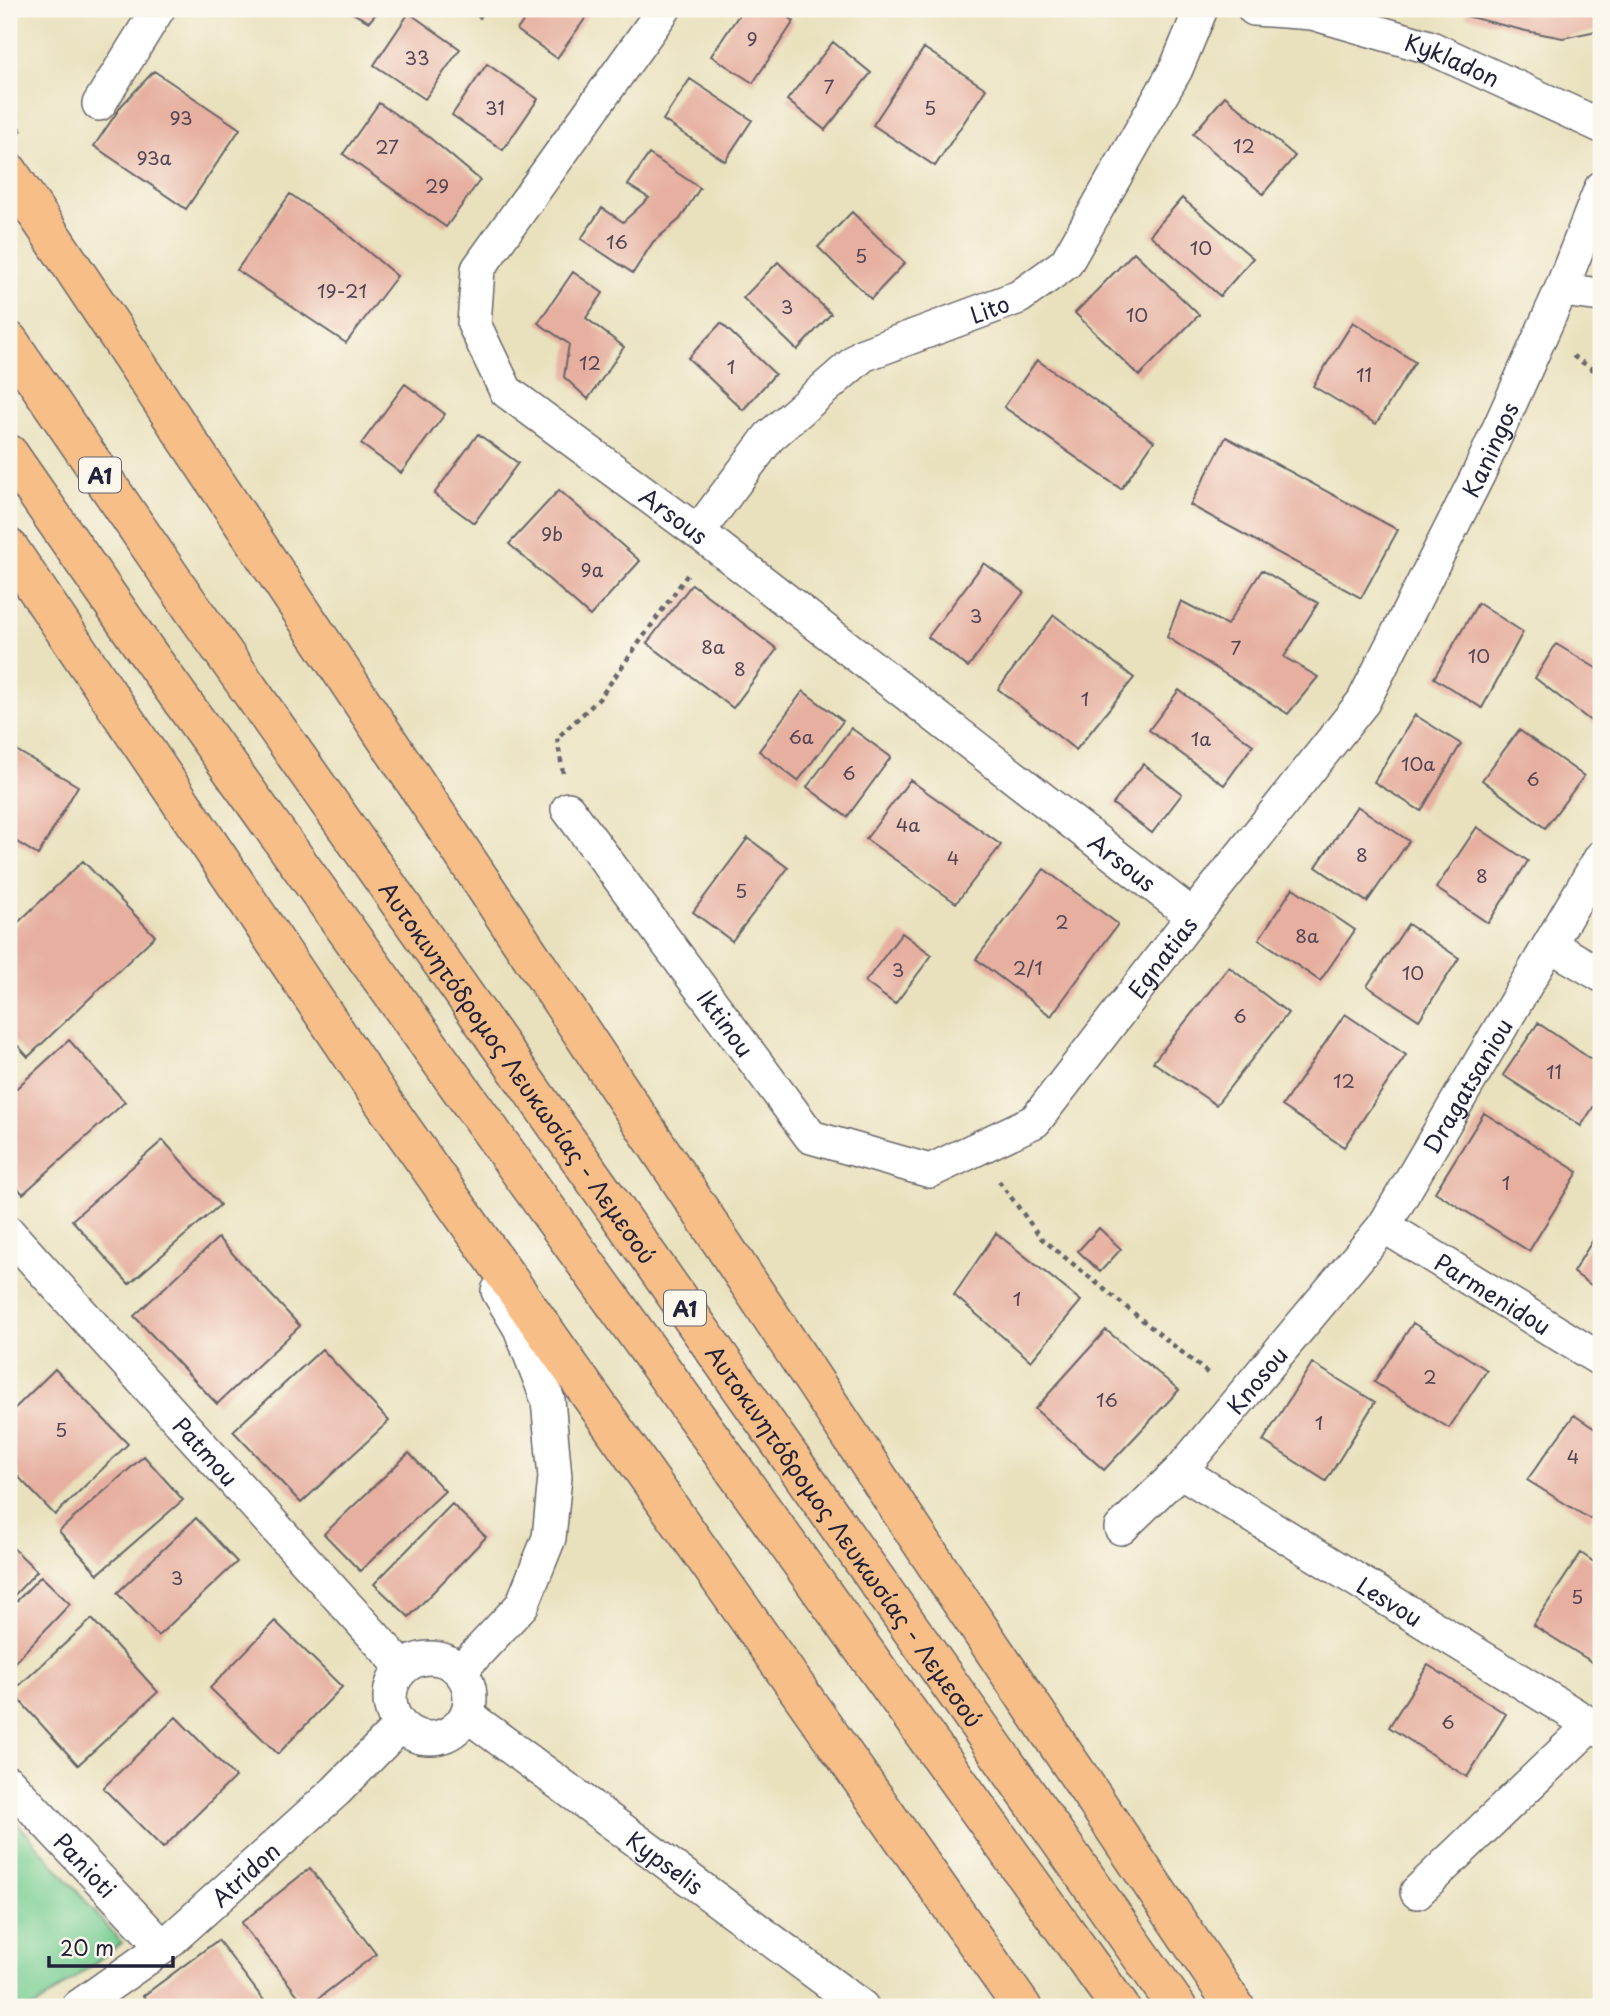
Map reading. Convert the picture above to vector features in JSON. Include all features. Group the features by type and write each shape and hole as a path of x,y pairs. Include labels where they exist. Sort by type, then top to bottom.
{"highway":[{"path":"9,172 930,1555 1235,2007"},
{"name":"Αυτοκινητόδρομος Λευκωσίας - Λεμεσού","path":"9,341 192,608 1177,2007"},
{"name":"A1","path":"9,454 141,644 1120,2007"},
{"path":"9,548 384,1102 1022,2007"}],"street":[{"path":"99,104 158,9"},
{"name":"Arsous","path":"664,9 478,269 474,324 506,391 705,537 1193,916"},
{"name":"Lito","path":"705,537 769,437 863,355 1019,297 1066,263 1176,69 1201,9"},
{"name":"Kykladon","path":"1254,9 1312,13 1429,47 1601,126"},
{"name":"Kaningos","path":"1363,702 1479,473 1561,290 1601,188"},
{"path":"1561,290 1601,295"},
{"name":"Egnatias","path":"930,1171 1035,1121 1363,702"},
{"name":"Iktinou","path":"568,809 811,1137 930,1171"},
{"name":"Dragatsaniou","path":"1384,1226 1601,857"},
{"path":"1550,945 1601,975"},
{"path":"384,1102 520,1328 548,1400 555,1477 549,1538 522,1605 460,1671"},
{"name":"Parmenidou","path":"1384,1226 1601,1360"},
{"name":"Knosou","path":"1121,1528 1180,1471 1384,1226"},
{"name":"Patmou","path":"9,1233 403,1668"},
{"name":"Lesvou","path":"1180,1471 1596,1728"},
{"path":"432,1657 447,1661 460,1671 468,1684 471,1700 467,1716 458,1728 444,1736 428,1739 413,1735 400,1726 392,1712 389,1696 393,1681 403,1668 416,1660 432,1657"},
{"name":"Kypselis","path":"467,1716 862,2007"},
{"name":"Atridon","path":"78,2007 163,1947 336,1791 400,1726"},
{"path":"1417,1892 1596,1728"},
{"name":"Panioti","path":"9,1783 163,1947"}],"path":[{"path":"568,809 557,738 599,699 705,537"},
{"path":"975,1150 1041,1238 1240,1399"}],"green space":[{"path":"9,1813 122,1943 35,2007 9,2007"}],"building":[{"path":"345,9 380,9 369,22"},
{"path":"468,9 486,9 480,18"},
{"path":"532,9 592,9 557,58 517,30"},
{"path":"743,9 775,9 794,21 753,83 711,56"},
{"path":"1467,9 1601,9 1601,30 1563,38 1466,16"},
{"path":"409,13 460,49 425,99 374,65"},
{"path":"833,42 871,73 825,130 787,100"},
{"path":"924,48 986,89 935,166 873,125"},
{"path":"487,64 538,99 503,150 452,115"},
{"path":"154,71 240,129 186,209 94,146 122,105"},
{"path":"690,79 752,120 725,161 663,120"},
{"path":"1225,96 1295,156 1263,194 1193,134"},
{"path":"379,103 430,138 480,180 446,227 343,154"},
{"path":"649,154 700,188 680,219 653,242 633,273 581,239 602,208 623,222 649,198 628,185"},
{"path":"290,194 341,229 397,276 346,343 237,270"},
{"path":"1182,198 1253,258 1220,296 1150,235"},
{"path":"852,212 905,263 871,299 818,247"},
{"path":"1134,252 1199,315 1139,376 1075,313"},
{"path":"778,262 831,314 797,350 743,298"},
{"path":"573,272 603,293 586,318 624,347 588,399 564,377 569,344 538,323"},
{"path":"1353,322 1415,362 1376,424 1313,386"},
{"path":"721,323 775,374 743,410 688,358"},
{"path":"1037,360 1154,441 1121,489 1004,407"},
{"path":"405,384 445,414 401,473 361,444"},
{"path":"478,434 518,463 474,523 434,494"},
{"path":"1226,437 1398,530 1361,598 1190,505"},
{"path":"559,490 640,561 590,616 509,544"},
{"path":"984,563 1024,592 968,667 928,637"},
{"path":"1262,570 1318,603 1284,657 1318,677 1288,714 1167,637 1181,601 1227,625"},
{"path":"692,584 777,649 733,708 647,643"},
{"path":"1478,603 1523,632 1482,708 1434,678"},
{"path":"1054,615 1134,678 1076,750 998,689"},
{"path":"1556,644 1601,671 1601,729 1535,678"},
{"path":"1179,690 1253,745 1224,785 1149,730"},
{"path":"803,691 843,721 798,781 759,751"},
{"path":"1415,715 1461,744 1421,811 1374,782"},
{"path":"851,728 891,757 847,817 807,787"},
{"path":"1519,730 1584,776 1545,828 1482,780"},
{"path":"14,749 78,786 38,855 9,837 9,757"},
{"path":"1143,764 1182,794 1152,833 1113,804"},
{"path":"910,780 1001,845 956,903 866,839"},
{"path":"1357,806 1409,841 1367,902 1316,867"},
{"path":"1477,827 1528,861 1488,923 1436,888"},
{"path":"748,838 788,868 732,941 693,912"},
{"path":"83,861 155,936 28,1057 9,1036 9,931"},
{"path":"1044,869 1118,924 1051,1016 976,959"},
{"path":"1293,888 1355,930 1320,981 1259,939"},
{"path":"1408,924 1459,958 1419,1020 1367,986"},
{"path":"902,933 932,955 895,1004 865,982"},
{"path":"1229,967 1288,1013 1216,1105 1153,1062"},
{"path":"1345,1014 1406,1055 1344,1147 1282,1106"},
{"path":"1538,1023 1601,1066 1601,1095 1581,1126 1503,1075"},
{"path":"69,1040 125,1102 23,1194 9,1178 9,1095"},
{"path":"1484,1113 1578,1172 1529,1251 1435,1192"},
{"path":"163,1140 220,1205 129,1284 72,1220"},
{"path":"1601,1227 1601,1292 1573,1272"},
{"path":"1099,1228 1121,1249 1100,1272 1078,1251"},
{"path":"996,1233 1081,1301 1031,1361 954,1295"},
{"path":"218,1238 300,1326 217,1404 134,1316"},
{"path":"1413,1323 1487,1370 1449,1428 1374,1382"},
{"path":"1106,1330 1179,1390 1104,1470 1035,1409"},
{"path":"322,1349 389,1421 301,1503 233,1431"},
{"path":"1312,1363 1375,1402 1326,1481 1263,1441"},
{"path":"55,1369 128,1444 55,1515 9,1467 9,1414"},
{"path":"1574,1415 1601,1433 1601,1503 1590,1519 1527,1480"},
{"path":"409,1453 445,1491 360,1571 324,1534"},
{"path":"144,1456 183,1500 98,1574 59,1531"},
{"path":"452,1504 486,1537 409,1617 374,1584"},
{"path":"196,1518 237,1562 158,1636 117,1593"},
{"path":"9,1544 37,1571 9,1601"},
{"path":"1581,1553 1601,1567 1601,1658 1597,1665 1533,1625"},
{"path":"41,1576 70,1604 9,1668 9,1609"},
{"path":"92,1619 158,1692 78,1765 12,1692"},
{"path":"275,1621 342,1687 278,1754 210,1688"},
{"path":"1428,1665 1506,1714 1467,1777 1389,1727"},
{"path":"176,1717 235,1777 163,1848 103,1788"},
{"path":"310,1868 376,1954 307,2007 241,1923"},
{"path":"218,1940 269,2007 152,2007 143,1996"}]}
